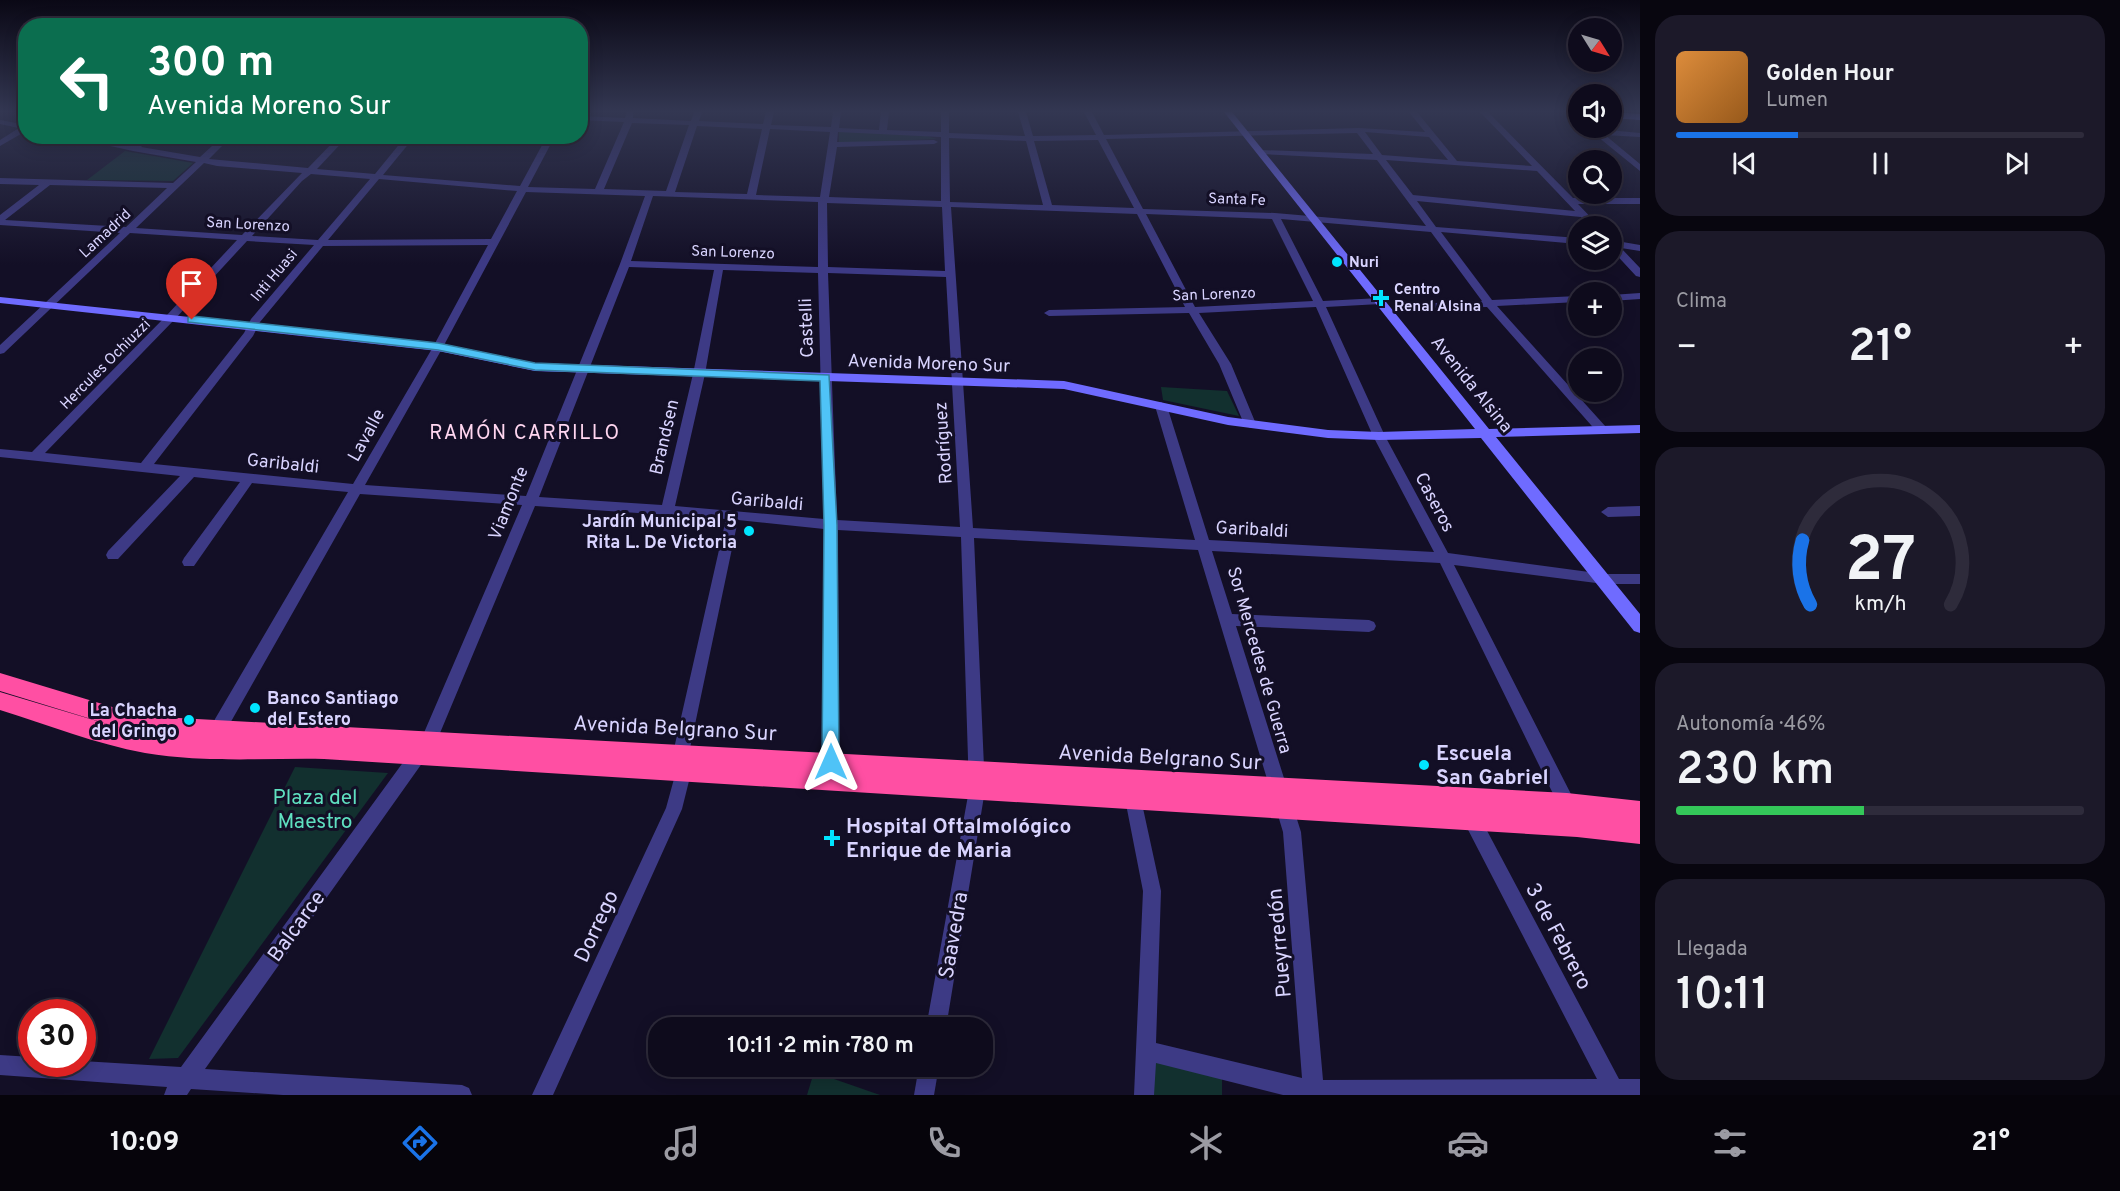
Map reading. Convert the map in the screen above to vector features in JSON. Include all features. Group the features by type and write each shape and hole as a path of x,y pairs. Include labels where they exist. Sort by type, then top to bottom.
{"highway":[{"name":"Avenida Belgrano Sur","path":"0,682 142,725 219,728 424,748 1281,799 1472,820 1576,826 1640,833"},
{"name":"Avenida Belgrano Sur","path":"0,701 148,744 207,748 424,748"},
{"name":"Avenida Belgrano Sur","path":"682,763 831,762 1133,799 1462,798 1567,804 1640,812"}],"street":[{"name":"Lamadrid","path":"0,351 200,163"},
{"name":"Santa Fe","path":"222,163 523,189 1275,216 1568,240"},
{"name":"Hercules Ochiuzzi","path":"35,456 171,317 299,179 318,163"},
{"name":"Inti Huasi","path":"145,466 249,334 255,321 388,163"},
{"name":"Lavalle","path":"207,748 438,347 536,163"},
{"path":"599,191 610,163"},
{"path":"670,194 680,163"},
{"path":"751,197 759,163"},
{"name":"Castelli","path":"831,163 827,192 820,205 831,525 831,762"},
{"name":"Rodríguez","path":"945,163 949,274 967,532 977,781"},
{"path":"1036,163 1048,207"},
{"path":"1115,163 1192,310 1225,364 1250,424"},
{"name":"Avenida Alsina","path":"1269,163 1640,626"},
{"path":"1384,163 1489,303 1602,430"},
{"path":"1467,163 1539,169"},
{"path":"1533,163 1568,199"},
{"path":"0,181 176,186"},
{"path":"0,221 48,182"},
{"name":"Viamonte","path":"424,748 531,500 625,264 650,193"},
{"path":"1411,198 1583,214"},
{"path":"1622,201 1640,201"},
{"path":"1573,204 1583,214"},
{"name":"Caseros","path":"1275,216 1320,305 1378,436 1444,558 1567,804"},
{"name":"San Lorenzo","path":"0,221 129,232 320,243 495,242"},
{"path":"1622,246 1640,248"},
{"path":"1622,255 1640,274"},
{"name":"San Lorenzo","path":"625,264 949,274"},
{"name":"Brandsen","path":"667,511 699,374 719,267"},
{"path":"1622,297 1640,296"},
{"path":"1436,306 1568,299"},
{"name":"Avenida Moreno Sur","path":"0,300 438,347 525,365 699,374 1064,386 1250,424 1328,434 1378,436 1640,429"},
{"name":"San Lorenzo","path":"1049,313 1380,302"},
{"name":"Sor Mercedes de Guerra","path":"1161,406 1281,799"},
{"name":"Garibaldi","path":"0,453 358,489 733,515 831,525 1444,558 1604,579 1640,579"},
{"path":"113,555 192,471"},
{"path":"189,562 249,478"},
{"path":"1608,512 1640,511"},
{"path":"682,763 733,515"},
{"path":"1228,620 1369,626"},
{"name":"Balcarce","path":"179,1087 424,748"},
{"name":"Dorrego","path":"542,1095 674,809 682,763"},
{"name":"Saavedra","path":"938,1017 977,781"},
{"name":"3 de Febrero","path":"1462,798 1615,1092"},
{"path":"1133,799 1152,891 1144,1095"},
{"name":"Pueyrredón","path":"1281,799 1292,832 1314,1092"},
{"path":"1146,1051 1314,1092 1615,1092 1640,1089"},
{"path":"0,1065 179,1087 462,1095"},
{"path":"924,1095 927,1077"}],"green space":[{"path":"109,163 193,163 173,181 87,180"},
{"path":"1161,387 1227,391 1239,416 1163,400"},
{"name":"Plaza del Maestro","path":"295,767 388,773 178,1058 149,1059"},
{"path":"1153,1059 1222,1079 1222,1095 1152,1095"},
{"path":"812,1077 828,1077 880,1095 807,1095"}],"place":[{"name":"Nuri","path":"1337,262"},
{"name":"Centro Renal Alsina","path":"1381,298"},
{"name":"Jardín Municipal 5 Rita L. De Victoria","path":"749,531"},
{"name":"Banco Santiago del Estero","path":"255,708"},
{"name":"La Chacha del Gringo","path":"189,720"},
{"name":"Escuela San Gabriel","path":"1424,765"},
{"name":"Hospital Oftalmológico Enrique de Maria","path":"832,838"}],"district":[{"name":"RAMÓN CARRILLO","path":"525,432"}],"route":[{"path":"192,320 438,347 535,367 825,378 831,525 831,762"}]}
